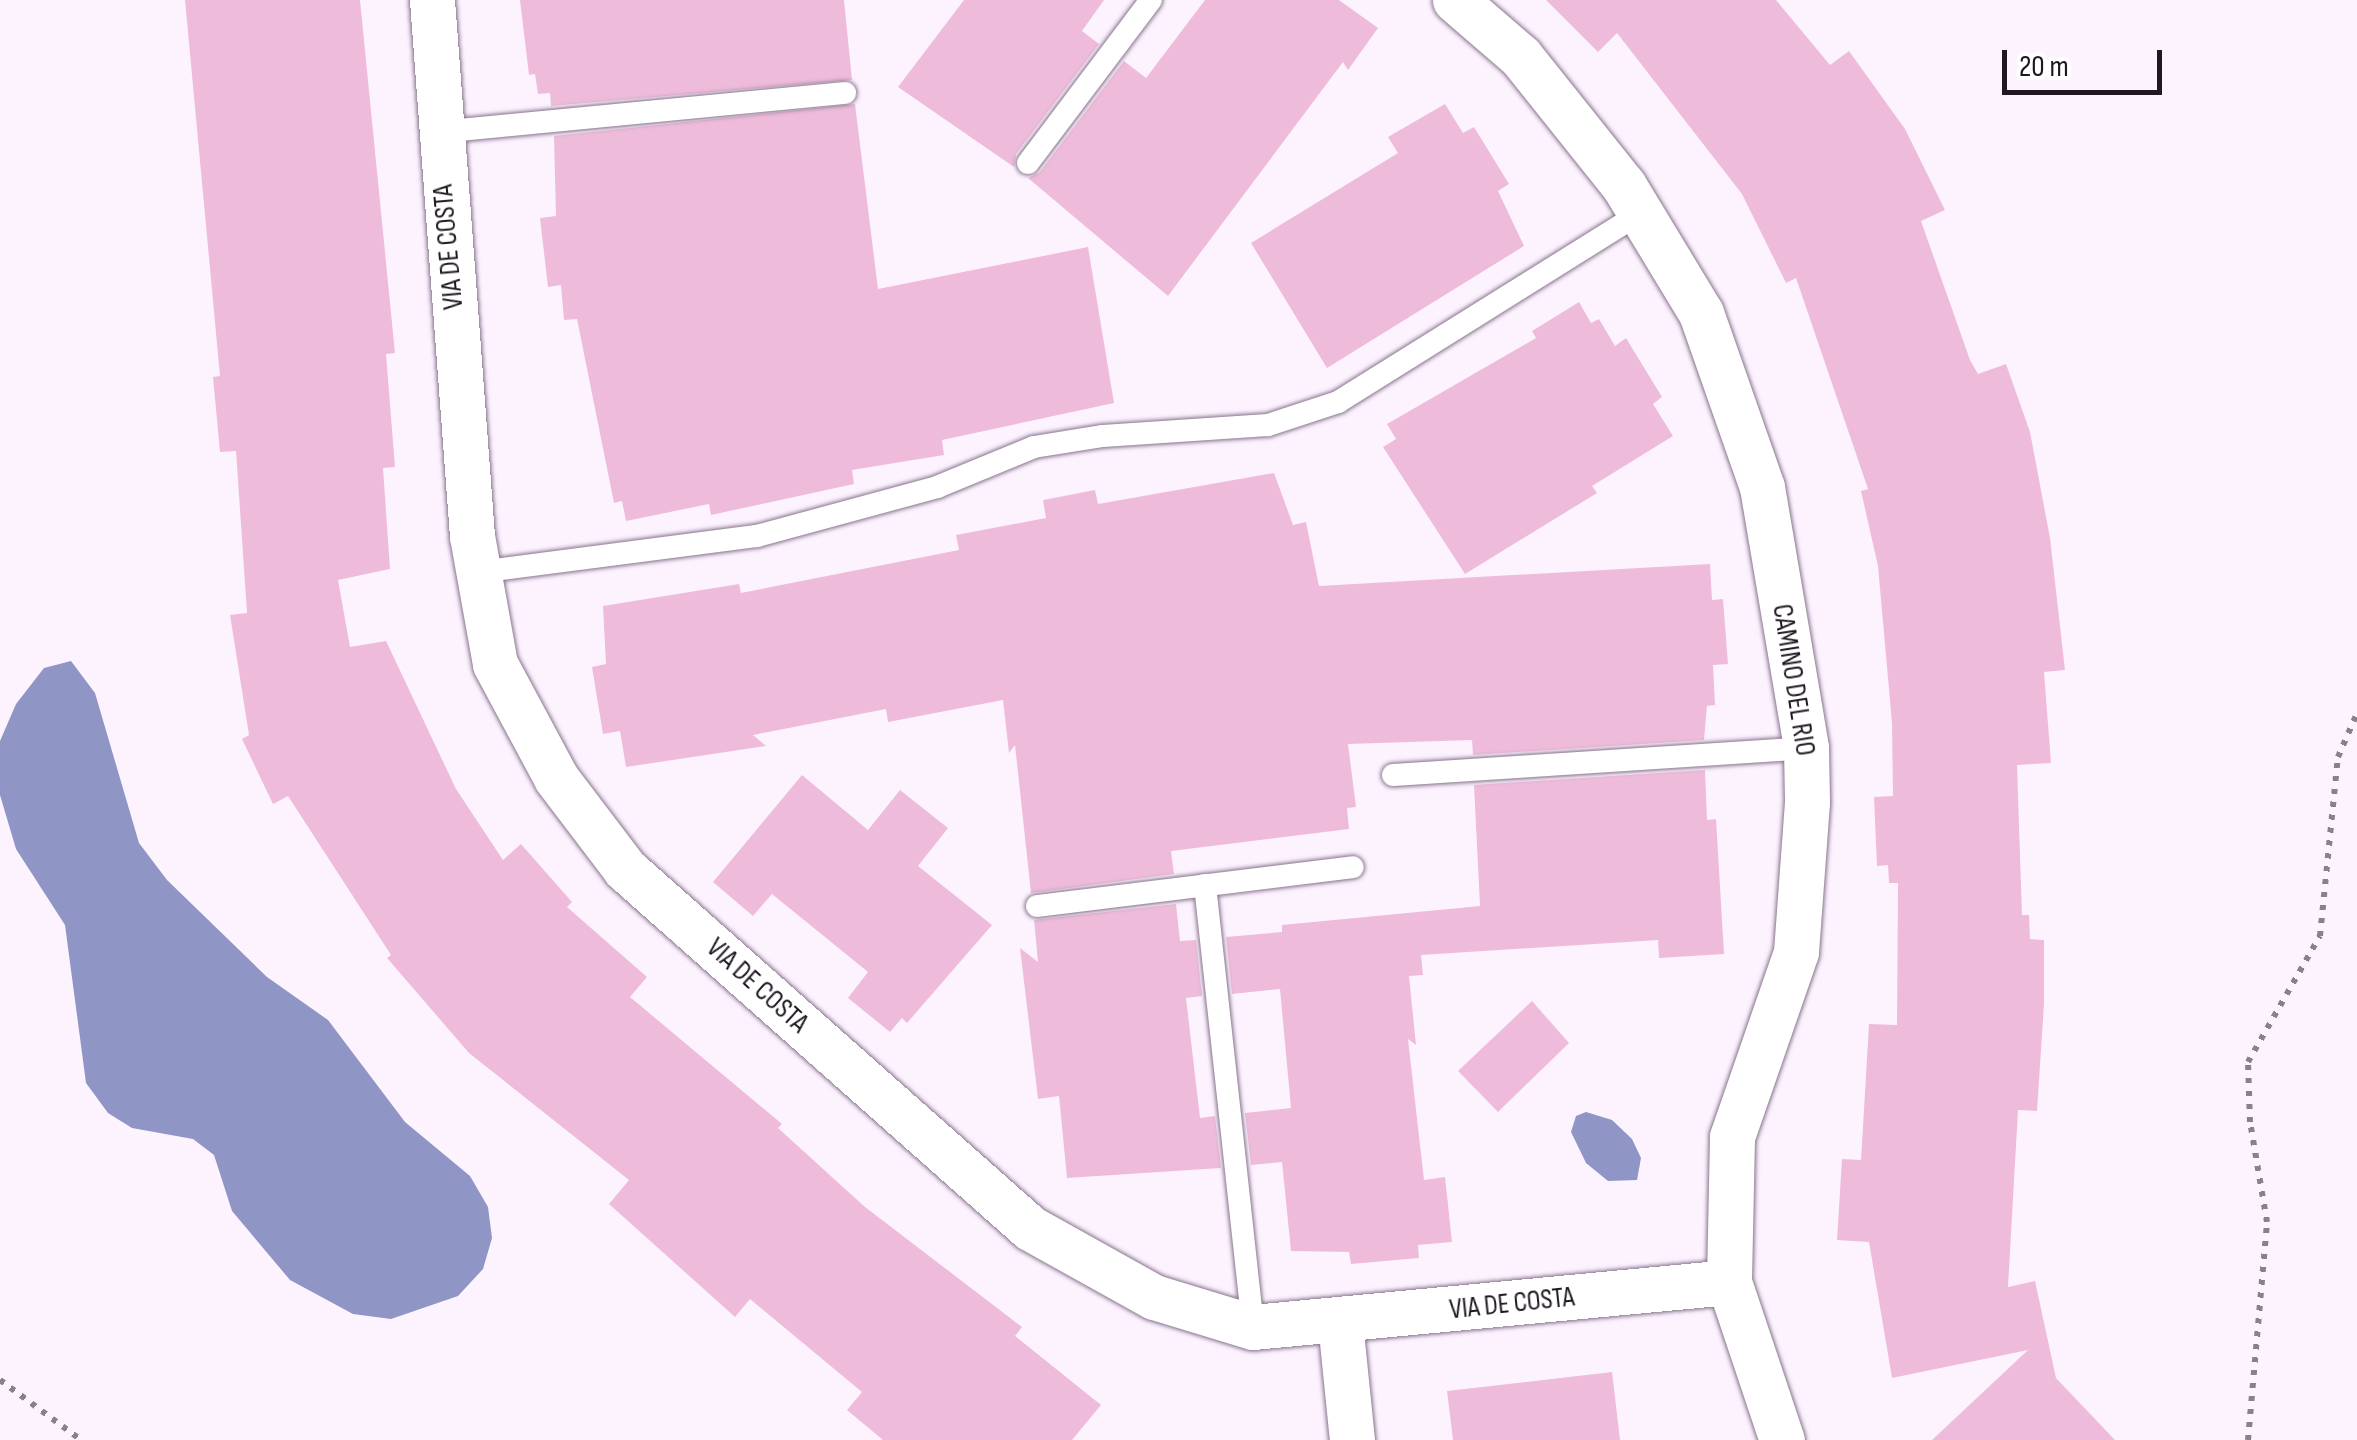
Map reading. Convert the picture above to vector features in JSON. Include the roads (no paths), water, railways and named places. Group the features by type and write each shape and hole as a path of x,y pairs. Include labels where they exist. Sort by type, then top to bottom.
{"street":[{"name":"VIA DE COSTA","path":"432,0 439,132 478,572 495,664 556,778 625,869 1030,1228 1154,1297 1253,1328 1729,1282"},
{"name":"CAMINO DEL RIO","path":"1454,0 1521,57 1640,213 1701,313 1762,486 1806,748 1796,952 1732,1137 1729,1282 1782,1440"},
{"path":"1340,1322 1352,1440"}],"lane":[{"path":"1028,163 1151,0"},
{"path":"439,132 845,92"},
{"path":"478,572 757,536 937,486 1034,447 1103,436 1268,426 1338,402 1640,213"},
{"path":"1393,775 1806,748"},
{"path":"1037,906 1353,867"},
{"path":"1206,886 1253,1328"}],"water":[{"path":"71,661 95,693 139,843 167,880 267,977 328,1020 405,1122 470,1176 488,1207 492,1238 483,1269 458,1296 391,1319 353,1314 290,1280 232,1211 214,1155 193,1139 132,1128 108,1113 86,1083 65,925 16,849 0,795 0,741 16,704 44,668"},
{"path":"1586,1112 1612,1120 1632,1139 1641,1158 1637,1180 1608,1181 1586,1163 1571,1132 1576,1116"}]}
